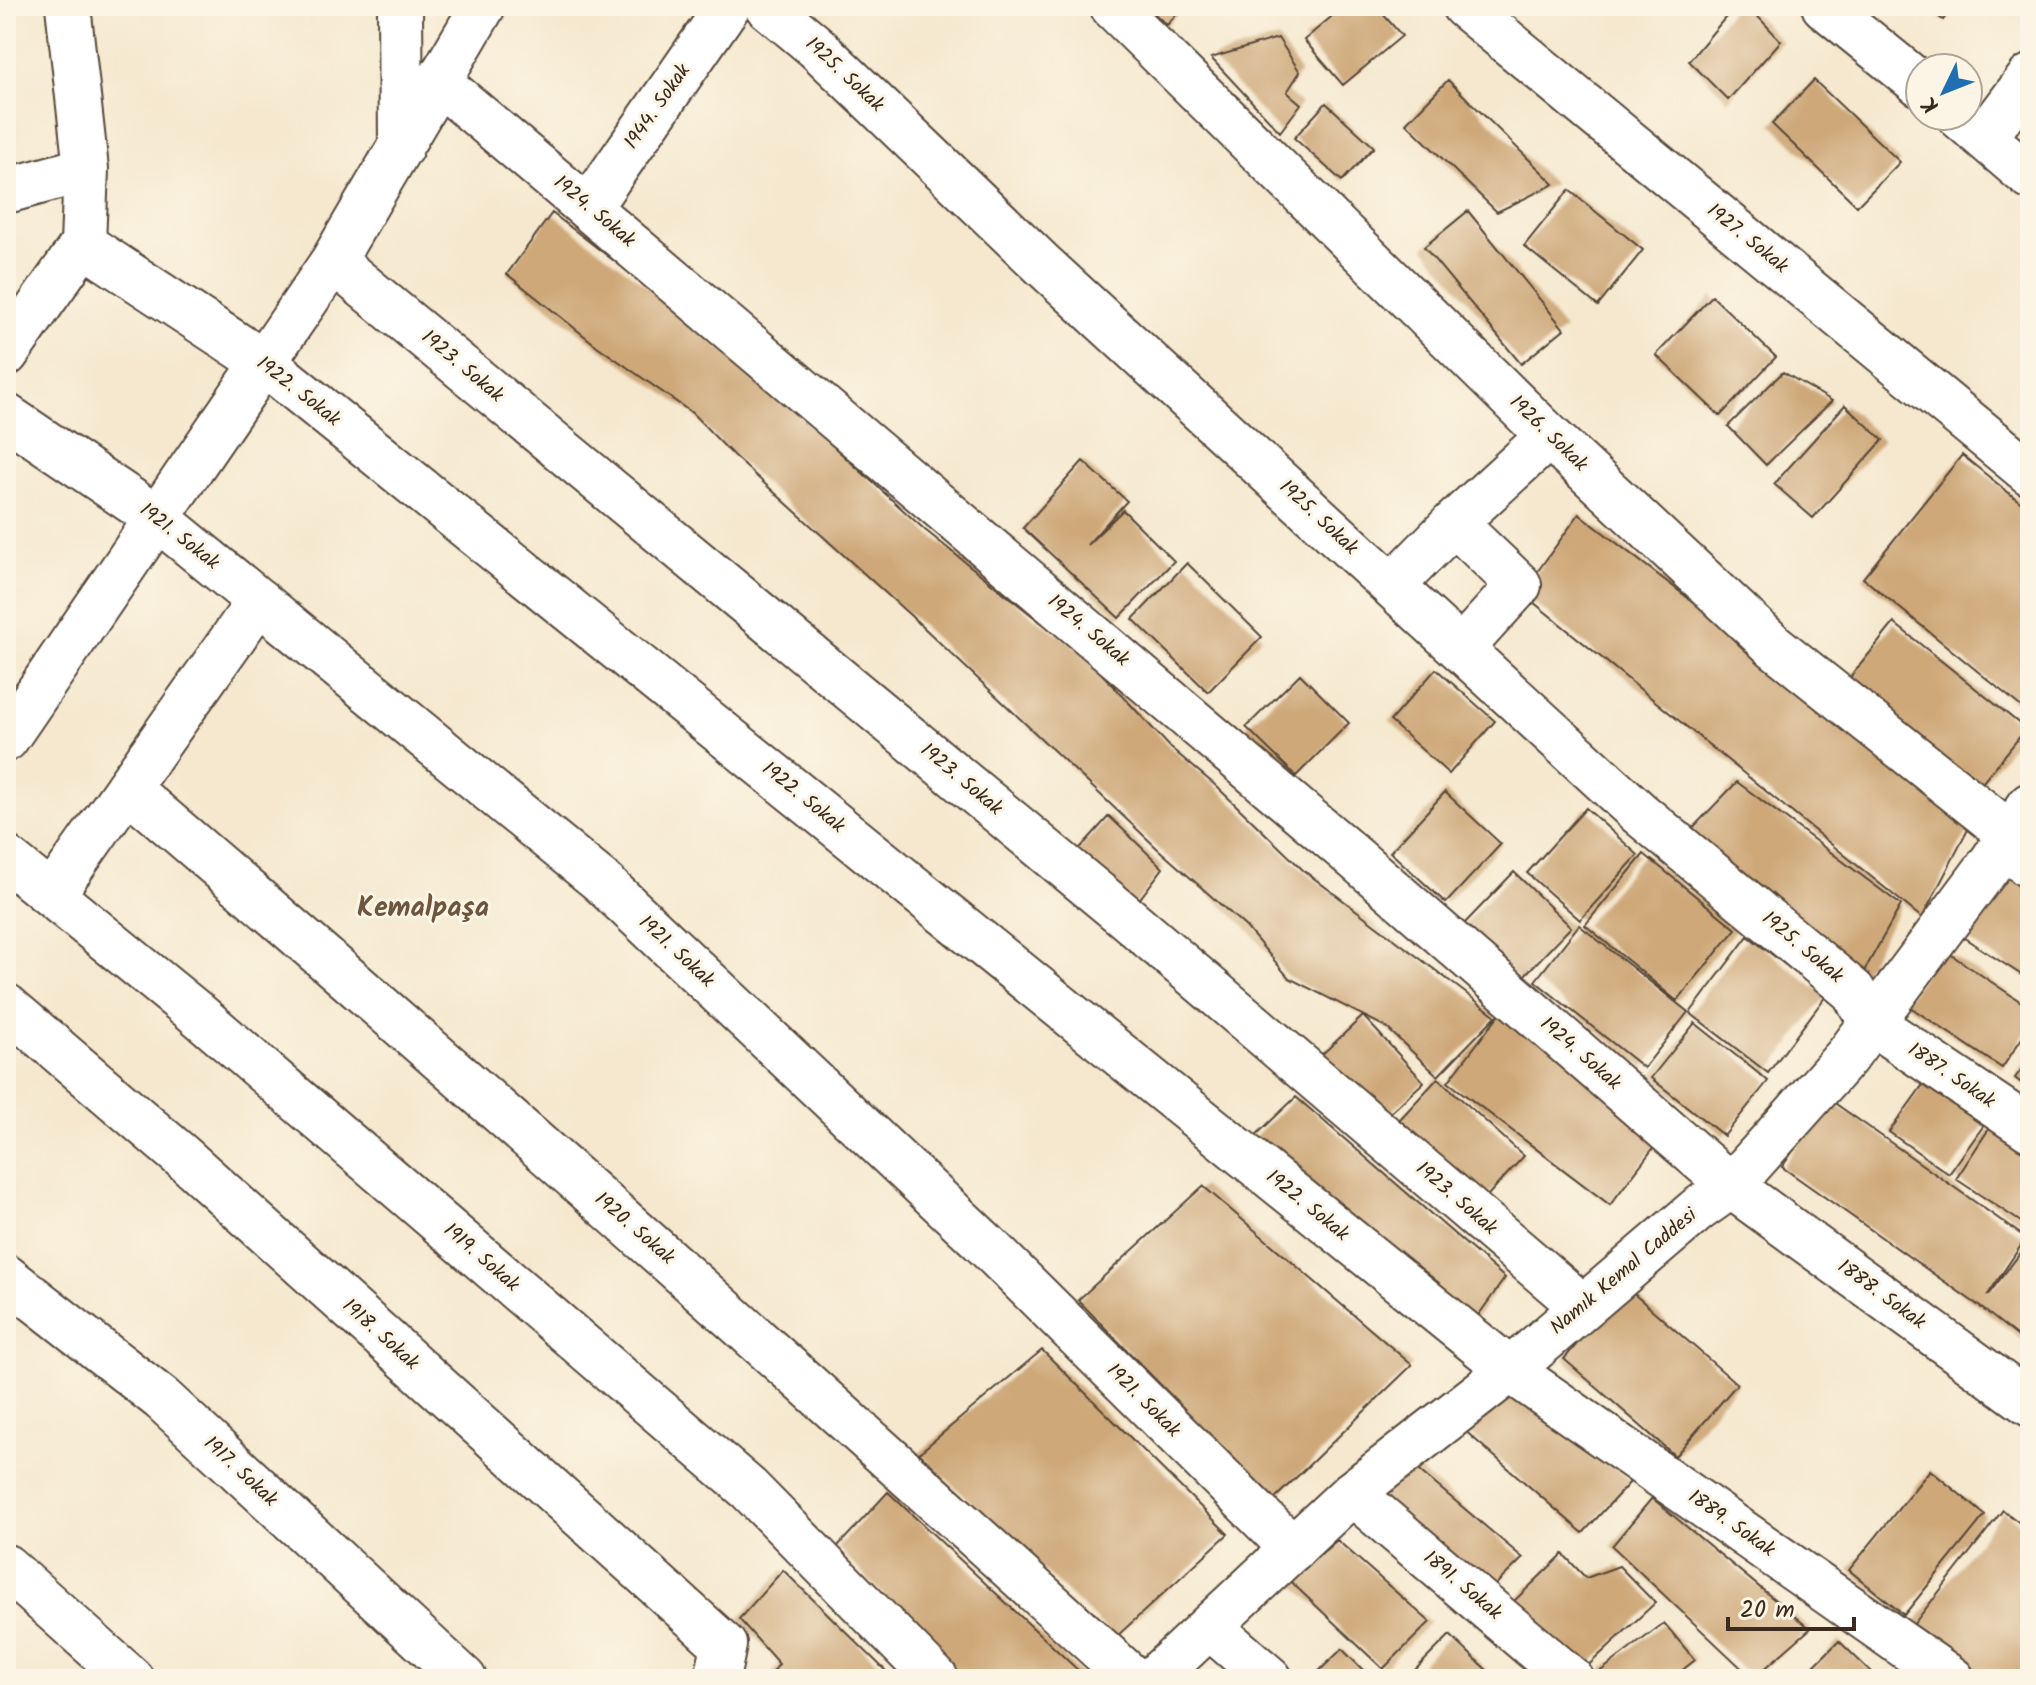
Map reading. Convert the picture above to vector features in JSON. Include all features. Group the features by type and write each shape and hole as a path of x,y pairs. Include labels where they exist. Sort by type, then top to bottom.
{"street":[{"path":"6,354 83,244 86,169 68,6"},
{"path":"400,6 401,147"},
{"path":"6,739 333,261 483,6"},
{"name":"1944. Sokak","path":"589,207 728,6"},
{"name":"1925. Sokak","path":"767,6 815,46 1043,265 1639,813 1853,991 1872,1023"},
{"name":"1926. Sokak","path":"1112,6 1549,436 1774,646 2018,837"},
{"name":"1927. Sokak","path":"1464,6 2030,473"},
{"path":"1824,6 1904,71"},
{"path":"1984,116 2030,77"},
{"name":"1924. Sokak","path":"440,83 1356,859 1731,1186"},
{"path":"1979,132 2030,177"},
{"path":"6,191 86,169"},
{"name":"1922. Sokak","path":"83,244 263,362 1510,1370"},
{"name":"1923. Sokak","path":"333,261 1126,917 1583,1307"},
{"name":"1921. Sokak","path":"6,416 157,518 601,881 982,1241 1293,1549"},
{"path":"1392,586 1454,523 1549,436"},
{"path":"1454,523 1519,585 1461,649"},
{"path":"52,895 259,601"},
{"name":"1920. Sokak","path":"127,788 364,990 785,1362 1133,1679"},
{"name":"Namık Kemal Caddesi","path":"1153,1679 1352,1493 1510,1370 1697,1210 1731,1186 1847,1056 2018,837"},
{"name":"1919. Sokak","path":"6,858 194,1011 749,1489 936,1679"},
{"name":"1918. Sokak","path":"6,1006 185,1159 724,1645 717,1679"},
{"name":"1887. Sokak","path":"1872,1023 2030,1129"},
{"name":"1888. Sokak","path":"1731,1186 2030,1404"},
{"name":"1917. Sokak","path":"6,1277 162,1399 464,1679"},
{"name":"1889. Sokak","path":"1510,1370 1952,1679"},
{"name":"1891. Sokak","path":"1352,1493 1571,1679"},
{"path":"6,1567 131,1679"},
{"path":"1210,1627 1270,1679"}],"building":[{"path":"1146,6 1184,6 1167,25"},
{"path":"1344,6 1376,6 1402,36 1343,85 1304,40"},
{"path":"1735,6 1748,6 1781,41 1728,100 1689,61"},
{"path":"1925,6 1954,6 1943,20"},
{"path":"1278,38 1300,72 1287,92 1301,104 1280,132 1211,58"},
{"path":"1448,80 1554,184 1497,212 1406,123"},
{"path":"1814,80 1900,162 1857,206 1772,124"},
{"path":"1326,103 1374,147 1342,181 1294,138"},
{"path":"1569,190 1643,250 1598,306 1524,246"},
{"path":"1468,211 1564,329 1521,364 1424,247"},
{"path":"552,213 648,287 786,403 925,530 1039,621 1077,647 1171,748 1215,785 1303,870 1496,1016 1438,1076 1386,1027 1289,978 1246,927 734,456 692,413 597,346 507,274"},
{"path":"1712,296 1776,357 1720,416 1656,355"},
{"path":"1783,372 1832,401 1766,465 1728,426"},
{"path":"1845,405 1883,440 1813,518 1774,484"},
{"path":"1962,455 2030,510 2030,714 1863,578"},
{"path":"1083,461 1127,501 1087,545 1123,510 1174,561 1119,618 1023,528"},
{"path":"1579,514 1974,818 1922,918 1522,593"},
{"path":"1187,563 1262,637 1208,692 1133,619"},
{"path":"1894,623 2026,729 1975,792 1843,686"},
{"path":"1436,669 1495,721 1449,774 1390,721"},
{"path":"1300,674 1349,723 1296,776 1246,727"},
{"path":"1737,782 1901,905 1853,991 1677,844"},
{"path":"1445,792 1501,844 1446,903 1390,852"},
{"path":"1586,808 1638,855 1580,920 1527,873"},
{"path":"1109,816 1163,868 1126,917 1064,866"},
{"path":"1644,854 1736,929 1677,1001 1585,925"},
{"path":"2007,858 2030,873 2028,979 1958,934"},
{"path":"1514,872 1571,927 1520,980 1463,925"},
{"path":"1579,925 1688,1012 1644,1068 1535,981"},
{"path":"1748,936 1826,996 1768,1073 1690,1013"},
{"path":"1941,948 2030,1008 2030,1026 2002,1068 1904,1003"},
{"path":"1504,1008 1667,1130 1610,1205 1448,1082"},
{"path":"1363,1016 1424,1082 1377,1125 1316,1060"},
{"path":"1695,1023 1768,1081 1724,1136 1651,1078"},
{"path":"2030,1058 2030,1090 2015,1078"},
{"path":"1935,1068 1994,1111 1949,1174 1889,1132"},
{"path":"1438,1078 1524,1156 1475,1209 1389,1131"},
{"path":"1296,1097 1505,1278 1472,1324 1253,1138"},
{"path":"1829,1099 2026,1238 1987,1296 2030,1241 2030,1346 1979,1306 1782,1167"},
{"path":"1996,1118 2030,1141 2030,1228 1956,1179"},
{"path":"1203,1186 1412,1365 1273,1500 1078,1300"},
{"path":"1626,1287 1737,1384 1675,1456 1564,1359"},
{"path":"1042,1350 1228,1534 1115,1638 919,1453"},
{"path":"1512,1388 1631,1481 1583,1533 1463,1429"},
{"path":"1415,1467 1523,1558 1487,1593 1377,1498"},
{"path":"1930,1470 1985,1515 1904,1615 1849,1570"},
{"path":"888,1492 1081,1673 1075,1679 964,1679 837,1547"},
{"path":"1652,1498 1810,1629 1753,1679 1612,1546"},
{"path":"2003,1510 2030,1531 2030,1679 1982,1679 1913,1625"},
{"path":"1337,1540 1430,1622 1383,1669 1290,1581"},
{"path":"1563,1554 1586,1578 1619,1566 1655,1603 1580,1673 1513,1602"},
{"path":"783,1570 894,1679 768,1679 779,1664 739,1619"},
{"path":"1664,1623 1695,1660 1671,1679 1604,1679 1598,1673"},
{"path":"1450,1635 1493,1676 1491,1679 1406,1679"},
{"path":"1839,1641 1871,1672 1864,1679 1801,1679"},
{"path":"1342,1649 1372,1679 1311,1679"},
{"path":"1705,1671 1714,1679 1678,1679 1678,1678"}],"district":[{"name":"Kemalpaşa","path":"423,908"}]}
